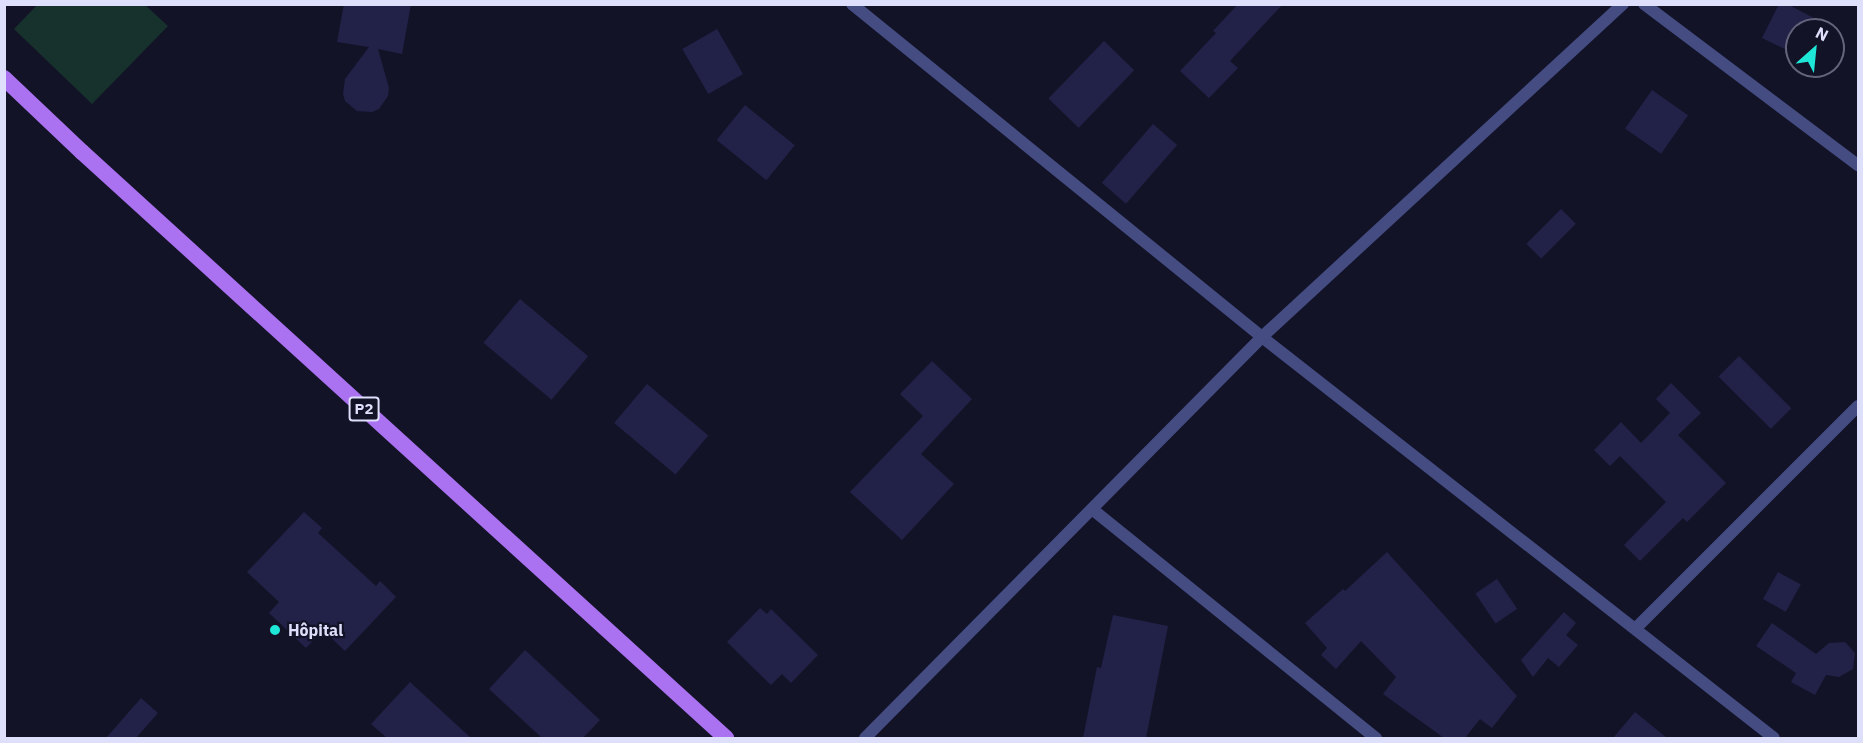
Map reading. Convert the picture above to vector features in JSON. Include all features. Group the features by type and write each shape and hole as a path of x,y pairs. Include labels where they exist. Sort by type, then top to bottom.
{"main road":[{"name":"P2","path":"4,78 82,152 726,738"}],"street":[{"path":"852,4 1262,338 1774,738"},
{"path":"865,738 1262,338 1623,4"},
{"path":"1644,4 1858,165"},
{"path":"1635,628 1858,406"},
{"path":"1092,509 1376,738"}],"green space":[{"path":"38,4 145,5 168,26 92,104 14,29"}],"building":[{"path":"344,4 411,4 402,54 378,49 389,88 388,96 379,109 372,112 357,111 345,101 343,94 345,79 369,47 337,42"},
{"path":"1238,4 1283,4 1230,61 1238,68 1209,98 1180,71 1216,33 1213,31"},
{"path":"1779,4 1787,4 1814,18 1785,18 1785,49 1762,38"},
{"path":"717,29 743,74 708,94 682,49"},
{"path":"1104,41 1134,70 1079,128 1048,99"},
{"path":"1652,90 1688,115 1661,154 1625,129"},
{"path":"745,105 795,145 766,180 717,140"},
{"path":"1153,124 1177,145 1126,204 1102,183"},
{"path":"1561,209 1576,224 1541,258 1526,244"},
{"path":"520,299 588,356 552,400 483,343"},
{"path":"1739,356 1791,408 1771,429 1718,377"},
{"path":"932,361 972,399 921,454 954,484 902,540 850,492 923,416 900,394"},
{"path":"1671,383 1701,413 1678,435 1726,483 1687,522 1683,518 1640,561 1624,545 1666,502 1620,456 1610,466 1594,450 1621,422 1641,443 1670,413 1656,399"},
{"path":"647,384 708,435 676,474 614,423"},
{"path":"304,512 322,528 318,533 376,586 380,581 396,597 345,651 323,630 306,648 269,613 279,602 247,572"},
{"path":"1387,552 1517,696 1492,728 1480,719 1465,738 1444,738 1383,694 1396,677 1361,641 1336,669 1321,655 1327,648 1305,623 1343,589 1345,591"},
{"path":"1778,572 1801,585 1786,612 1763,599"},
{"path":"1497,579 1517,609 1496,623 1475,594"},
{"path":"760,608 767,614 771,609 818,655 791,683 782,674 771,685 727,642"},
{"path":"1564,612 1576,623 1566,635 1578,645 1559,667 1548,658 1533,677 1521,660"},
{"path":"1113,615 1168,626 1146,738 1083,738 1097,667 1101,668"},
{"path":"1772,623 1816,654 1829,643 1845,642 1855,653 1853,669 1839,677 1826,675 1815,695 1791,682 1796,673 1756,646"},
{"path":"525,650 600,720 583,738 542,738 489,689"},
{"path":"410,682 471,738 387,738 371,724"},
{"path":"141,698 158,713 136,738 106,738"},
{"path":"1635,712 1667,738 1613,738"}],"place":[{"name":"Hôpital","path":"275,630"}]}
